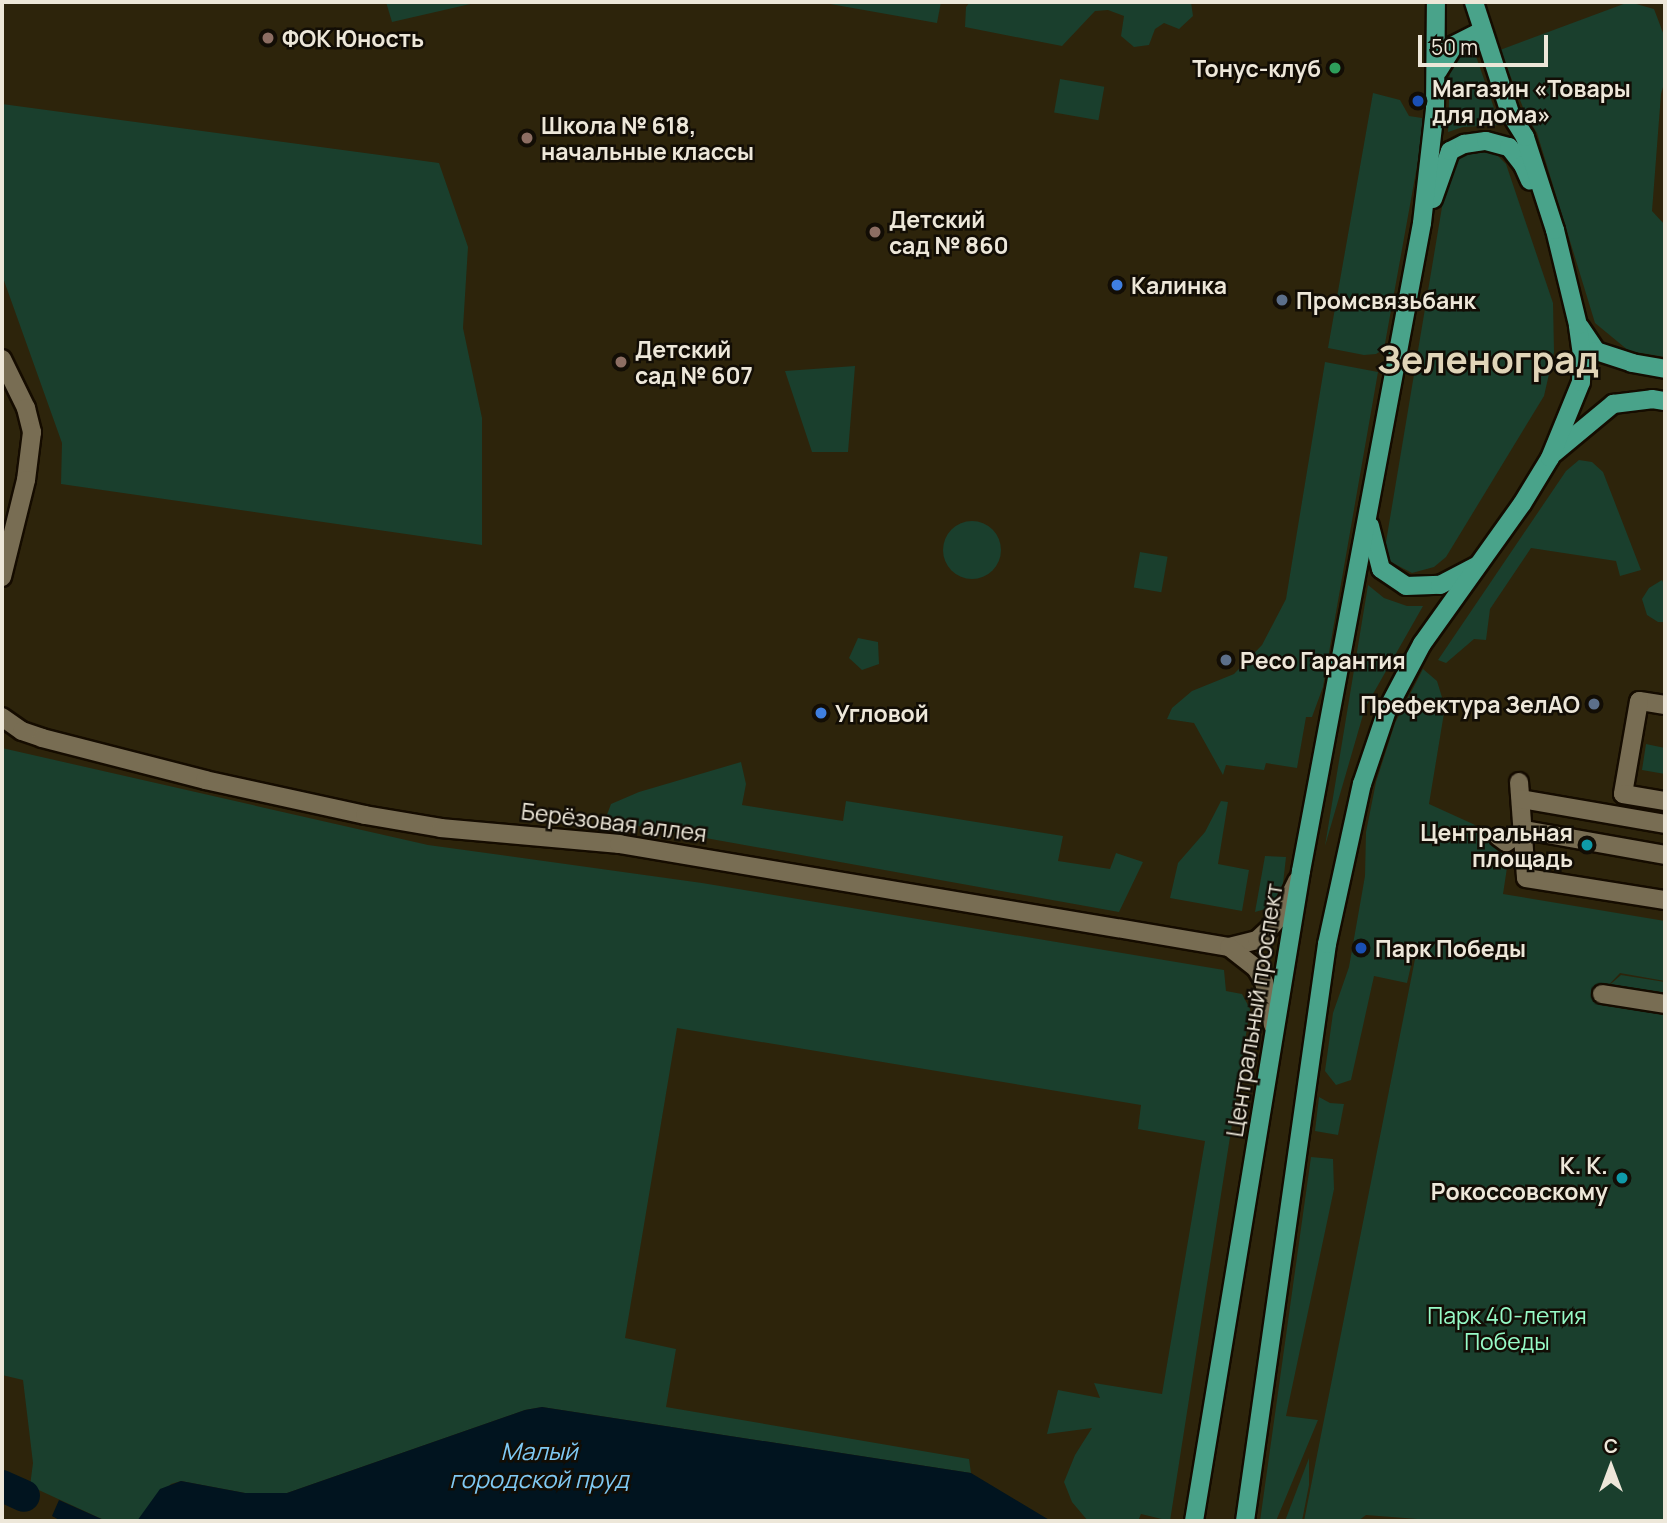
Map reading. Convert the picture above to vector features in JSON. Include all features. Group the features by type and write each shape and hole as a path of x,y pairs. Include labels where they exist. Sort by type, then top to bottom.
{"main road":[{"name":"Центральный проспект","path":"1194,1521 1301,871 1422,223 1435,109 1436,2"},
{"name":"Центральный проспект","path":"1245,1521 1322,975 1362,783 1387,710 1422,644 1482,563 1550,457 1581,382 1583,355 1578,325 1555,230 1525,137 1510,113 1474,2"},
{"path":"1436,76 1454,45 1482,31"},
{"name":"Центральный проспект","path":"1422,223 1450,151 1464,144 1486,141 1509,147 1523,165 1541,212 1555,230"},
{"path":"1578,325 1596,351 1632,363 1665,369"},
{"path":"1550,457 1613,404 1659,400"},
{"name":"Центральный проспект","path":"1369,509 1371,538 1381,569 1391,580 1406,586 1440,585 1482,563"}],"street":[{"path":"2,359 26,408 32,432 26,480 2,577"},
{"path":"1665,705 1639,701 1623,794 1665,801"},
{"name":"Берёзовая аллея","path":"2,717 22,731 42,738 205,780 365,815 442,828 619,844 1229,947"},
{"path":"1665,824 1520,791 1525,830 1526,878 1665,901"},
{"path":"1499,836 1506,842 1525,830 1665,855"},
{"path":"1229,947 1257,940 1270,928 1280,916 1301,871"},
{"path":"1229,947 1256,968 1264,982 1272,1009 1274,1045"},
{"path":"1599,1001 1622,997 1665,1004"}],"green space":[{"path":"386,2 479,2 392,22"},
{"path":"819,2 941,2 937,23"},
{"path":"970,2 1191,2 1193,16 1179,29 1164,23 1155,29 1149,45 1134,47 1121,36 1124,16 1108,10 1095,11 1062,46 965,27 966,7"},
{"path":"1629,2 1654,9 1665,38 1665,80 1661,94 1652,211 1665,225 1665,357 1629,351 1595,323 1537,133 1526,115 1500,50"},
{"path":"1471,42 1500,125 1463,127 1448,132 1450,67 1456,53"},
{"path":"1060,79 1104,87 1098,120 1054,112"},
{"path":"1373,93 1400,100 1409,116 1422,118 1423,133 1384,349 1376,354 1364,355 1328,348"},
{"path":"2,104 439,163 468,247 463,328 482,418 482,545 61,484 62,443 2,275"},
{"path":"1477,151 1495,153 1506,164 1553,303 1554,352 1544,396 1446,557 1434,567 1412,573 1389,561 1385,548 1448,171 1463,155"},
{"path":"1325,362 1378,372 1323,687 1312,717 1306,717 1297,768 1266,763 1264,770 1226,765 1223,775 1194,723 1167,719 1172,708 1192,691 1234,674 1262,645 1286,599"},
{"path":"855,366 848,452 812,452 785,371"},
{"path":"1579,460 1592,462 1603,472 1641,570 1620,576 1616,561 1531,548 1490,609 1486,640 1474,639 1446,663 1438,660 1566,471"},
{"path":"966,521 978,521 993,529 1001,544 1001,556 993,571 978,579 966,579 951,571 943,556 943,544 951,529"},
{"path":"1140,552 1168,557 1161,592 1134,587"},
{"path":"1662,580 1665,587 1665,622 1658,622 1647,615 1642,599 1649,588"},
{"path":"1368,585 1384,598 1407,606 1423,606 1365,708 1325,846"},
{"path":"858,638 878,642 879,664 862,670 849,658"},
{"name":"Парк 40-летия Победы","path":"1423,669 1437,681 1445,707 1429,804 1473,824 1510,848 1503,894 1665,921 1665,981 1620,973 1605,989 1621,975 1665,982 1665,1521 1443,1521 1366,1515 1358,1521 1304,1521 1415,959 1421,959 1413,957 1407,983 1374,976 1351,1080 1336,1085 1325,1071 1333,1013 1349,967 1365,876 1366,832 1376,782 1395,723"},
{"path":"1646,744 1665,748 1665,774 1642,770"},
{"path":"2,748 428,845 702,883 1224,970 1226,991 1242,994 1250,1009 1170,1521 1141,1514 1138,1521 1088,1521 1072,1502 1064,1482 1075,1455 1092,1428 1047,1434 1058,1390 1100,1398 1094,1383 1162,1394 1205,1141 1138,1129 1141,1105 677,1028 625,1338 676,1349 666,1407 969,1459 971,1473 542,1407 525,1410 287,1493 245,1493 181,1481 171,1484 137,1521 106,1521 30,1486 33,1463 23,1380 2,1375"},
{"path":"741,762 746,784 742,805 843,821 846,801 1063,836 1058,861 1110,869 1116,853 1143,862 1119,912 605,820 611,804 639,792"},
{"path":"1221,801 1228,802 1218,864 1249,870 1242,911 1170,898 1178,863 1205,832"},
{"path":"1265,856 1286,857 1282,893 1269,908 1255,912"},
{"path":"1319,1097 1330,1103 1344,1104 1338,1135 1315,1131"},
{"path":"1311,1157 1333,1159 1334,1189 1286,1416 1318,1420 1276,1521 1260,1521"},
{"path":"1309,1458 1309,1485 1302,1521 1285,1521"}],"water":[{"name":"Малый городской пруд","path":"542,1407 971,1473 1051,1521 137,1521 160,1489 181,1481 245,1493 287,1493 525,1410"},
{"path":"59,1500 106,1521 61,1521 52,1516"}],"waterway":[{"path":"2,1486 24,1496"}],"place":[{"name":"ФОК Юность","path":"268,38"},
{"name":"Тонус-клуб","path":"1335,68"},
{"name":"Магазин «Товары для дома»","path":"1418,101"},
{"name":"Школа № 618, начальные классы","path":"527,138"},
{"name":"Детский сад № 860","path":"875,232"},
{"name":"Калинка","path":"1117,285"},
{"name":"Промсвязьбанк","path":"1282,300"},
{"name":"Детский сад № 607","path":"621,362"},
{"name":"Ресо Гарантия","path":"1226,660"},
{"name":"Префектура ЗелАО","path":"1594,704"},
{"name":"Угловой","path":"821,713"},
{"name":"Центральная площадь","path":"1587,845"},
{"name":"Парк Победы","path":"1361,948"},
{"name":"К. К. Рокоссовскому","path":"1622,1178"}],"district":[{"name":"Зеленоград","path":"1488,359"}]}
